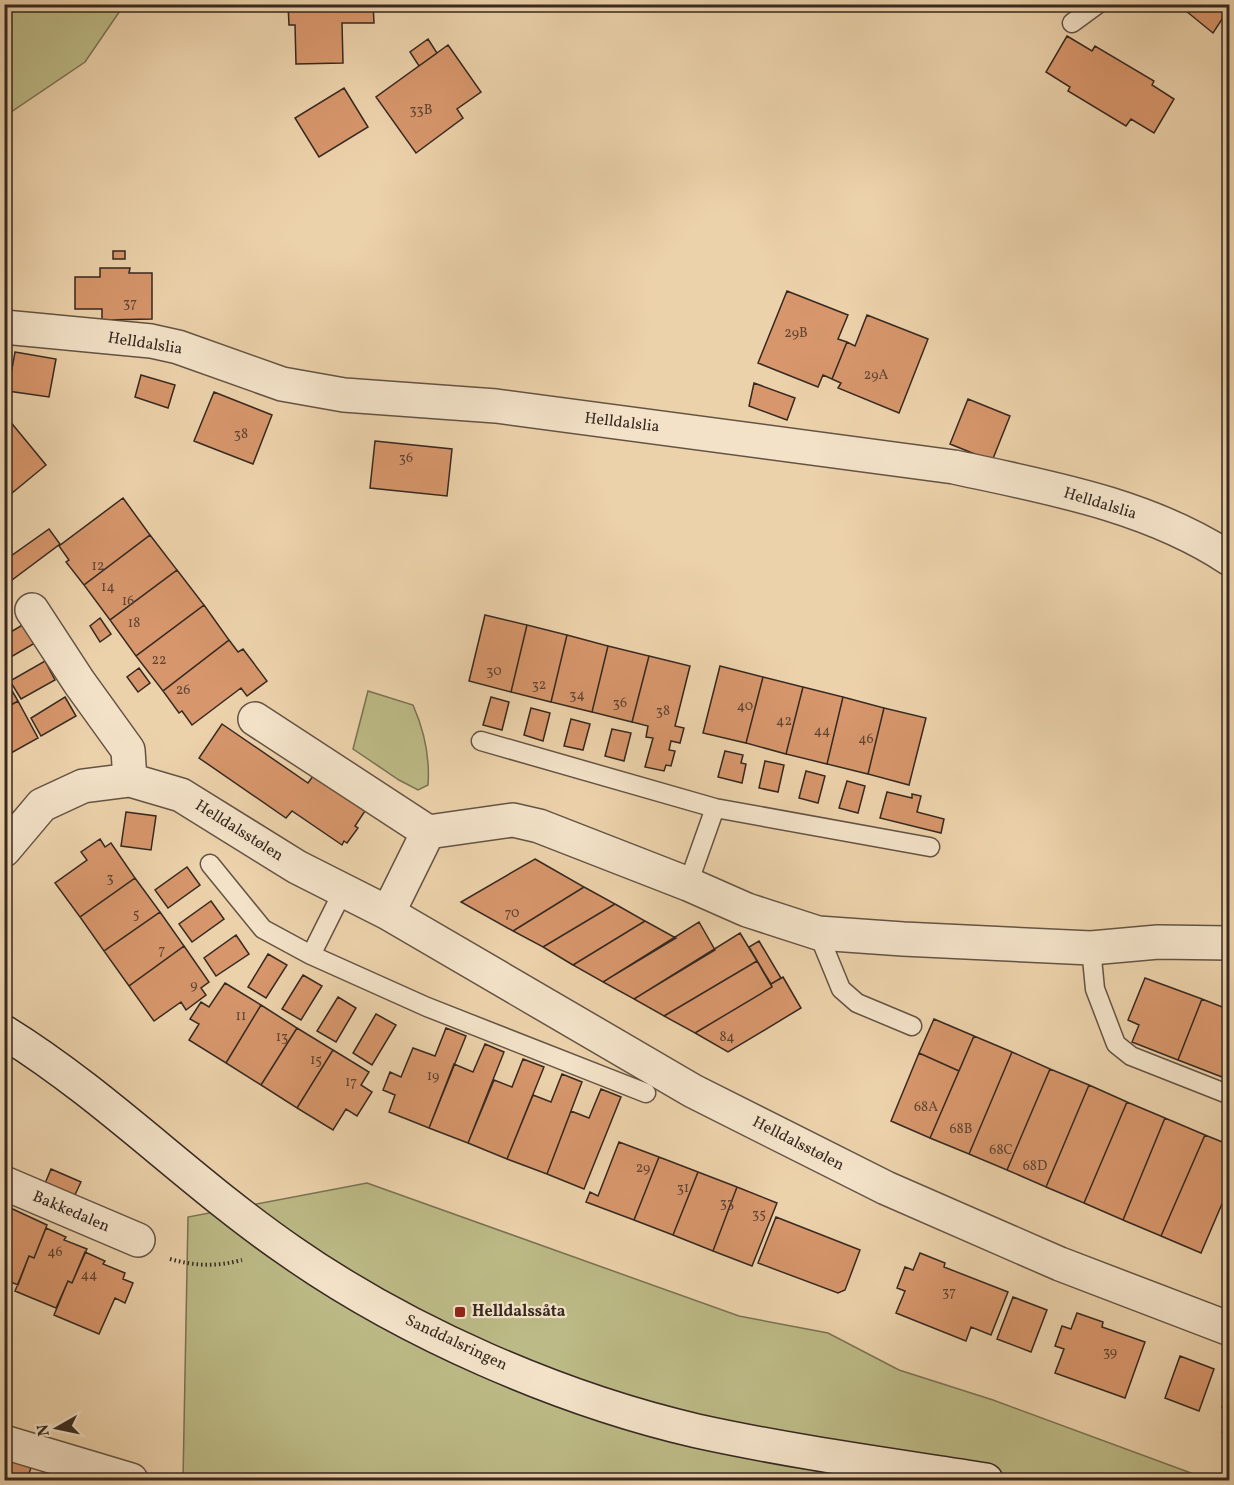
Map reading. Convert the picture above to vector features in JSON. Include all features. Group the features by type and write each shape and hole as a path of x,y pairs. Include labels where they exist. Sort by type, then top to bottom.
{"street":[{"name":"Helldalslia","path":"4,327 151,341 169,345 282,384 311,390 432,403 496,406 954,466 1025,482 1128,510 1176,530 1230,559"},
{"path":"32,610 79,682 128,750 130,780"},
{"path":"255,719 428,832 513,820 539,826 688,884 747,910 818,933 1091,948 1158,942 1230,943"},
{"name":"Helldalsstølen","path":"4,850 42,805 83,786 130,780 181,795 297,867 388,914 693,1092 886,1188 1060,1264 1230,1329"},
{"path":"388,914 428,832"},
{"name":"Sanddalsringen","path":"4,1032 74,1081 183,1169 289,1250 340,1284 417,1326 473,1353 542,1382 607,1405 694,1430 803,1452 986,1480"},
{"name":"Bakkedalen","path":"4,1183 138,1240"},
{"path":"4,1442 131,1480"}],"lane":[{"path":"1072,23 1098,4"},
{"path":"480,741 715,807 930,847"},
{"path":"688,884 715,807"},
{"path":"210,864 263,929 311,955 427,1007 646,1093"},
{"path":"311,955 343,891"},
{"path":"818,933 841,989 857,1003 912,1026"},
{"path":"1091,948 1095,989 1116,1044 1131,1056 1230,1095"}],"path":[{"path":"138,1240 152,1251 171,1259 201,1266 227,1264 246,1259"},
{"path":"709,1480 711,1475"}],"shaded area":[{"path":"5,4 124,5 85,62 5,116"},
{"path":"368,691 413,705 425,744 428,785 418,790 353,749"},
{"path":"367,1183 739,1316 828,1333 899,1370 993,1400 1210,1480 183,1480 188,1217"}],"building":[{"path":"288,4 373,4 374,23 342,23 343,63 296,64 295,25 289,25"},
{"path":"1192,4 1230,4 1230,7 1213,33 1186,11"},
{"path":"1067,36 1092,51 1095,46 1154,81 1152,85 1174,99 1154,133 1131,119 1126,126 1068,91 1070,87 1046,72"},
{"path":"428,39 437,53 419,66 410,52"},
{"path":"448,45 481,92 457,109 463,118 416,153 376,97"},
{"path":"1230,54 1230,67 1223,59"},
{"path":"344,88 368,127 319,157 295,118"},
{"path":"113,251 125,251 125,259 113,259"},
{"path":"100,268 130,268 129,273 152,273 152,319 102,320 102,309 75,309 75,277 100,277"},
{"path":"787,291 848,315 838,339 847,342 832,379 823,375 818,387 758,363"},
{"path":"867,315 928,339 899,413 838,388 841,383 832,379 847,342 855,346"},
{"path":"15,352 56,359 49,397 8,391"},
{"path":"141,375 175,385 168,408 135,397"},
{"path":"754,383 795,398 787,420 749,406"},
{"path":"214,392 272,415 253,464 194,441"},
{"path":"968,399 1010,416 992,461 950,444"},
{"path":"4,414 46,465 6,498 4,496"},
{"path":"375,441 452,449 447,496 370,488"},
{"path":"123,498 150,535 84,585 66,562 69,560 59,546"},
{"path":"49,529 60,544 8,583 4,578 4,561"},
{"path":"150,535 177,570 110,620 84,585"},
{"path":"177,570 204,605 136,656 110,620"},
{"path":"204,605 229,640 163,691 136,656"},
{"path":"485,615 527,625 511,692 469,681"},
{"path":"100,618 111,634 100,642 90,626"},
{"path":"24,624 35,643 4,661 4,636"},
{"path":"527,625 567,635 551,702 511,692"},
{"path":"567,635 608,646 592,712 551,702"},
{"path":"229,640 238,652 243,649 267,681 247,696 241,688 192,725 182,711 179,713 163,691"},
{"path":"608,646 649,656 632,722 592,712"},
{"path":"649,656 690,666 675,726 684,728 680,743 671,741 669,750 675,751 671,766 666,765 664,771 645,767 653,738 646,737 648,726 632,722"},
{"path":"45,661 55,680 21,699 10,681"},
{"path":"720,666 763,677 746,743 703,733"},
{"path":"139,668 150,683 138,692 127,677"},
{"path":"4,677 18,701 4,709"},
{"path":"763,677 803,687 786,754 746,743"},
{"path":"803,687 843,697 827,764 786,754"},
{"path":"65,697 76,716 41,736 31,718"},
{"path":"491,697 509,702 502,730 483,725"},
{"path":"843,697 884,708 868,774 827,764"},
{"path":"18,701 38,738 4,757 4,709"},
{"path":"531,708 550,713 543,741 524,735"},
{"path":"884,708 926,718 909,785 868,774"},
{"path":"571,719 590,724 583,750 564,746"},
{"path":"222,724 308,783 313,776 365,811 355,826 358,828 347,843 344,841 342,845 292,811 286,818 199,758"},
{"path":"612,729 631,733 624,761 605,756"},
{"path":"725,751 743,755 741,763 746,764 742,783 718,777"},
{"path":"765,761 784,765 778,792 759,788"},
{"path":"806,771 825,776 818,803 799,798"},
{"path":"847,781 865,786 858,813 839,808"},
{"path":"887,792 912,798 912,794 921,796 917,812 944,819 941,833 880,818"},
{"path":"126,812 156,816 151,850 121,846"},
{"path":"100,839 105,847 111,843 135,878 80,917 55,883 87,860 81,852"},
{"path":"535,859 584,887 513,931 461,902"},
{"path":"187,867 200,885 168,908 155,890"},
{"path":"135,878 160,912 104,951 80,917"},
{"path":"584,887 615,904 543,947 513,931"},
{"path":"211,901 224,919 192,942 179,924"},
{"path":"615,904 645,921 573,965 543,947"},
{"path":"160,912 184,946 129,986 104,951"},
{"path":"645,921 676,938 603,982 573,965"},
{"path":"699,922 715,950 634,999 603,982"},
{"path":"740,933 757,961 664,1016 634,999"},
{"path":"236,935 249,954 216,976 204,958"},
{"path":"759,941 781,978 771,984 749,947"},
{"path":"184,946 209,982 201,988 206,995 186,1010 181,1002 154,1021 129,986"},
{"path":"268,954 287,965 266,998 248,987"},
{"path":"757,961 772,987 695,1033 664,1016"},
{"path":"303,975 322,986 301,1020 282,1009"},
{"path":"783,977 801,1008 728,1052 695,1033 772,987 771,984"},
{"path":"1145,978 1202,999 1178,1060 1132,1042 1139,1025 1128,1020"},
{"path":"225,983 261,1005 226,1063 189,1040 199,1024 190,1019 201,1002 209,1007"},
{"path":"338,997 356,1008 336,1042 317,1031"},
{"path":"1202,999 1230,1010 1230,1058 1222,1077 1178,1060"},
{"path":"261,1005 297,1028 261,1085 226,1063"},
{"path":"376,1014 396,1025 372,1065 353,1053"},
{"path":"934,1019 974,1036 959,1071 919,1053"},
{"path":"297,1028 333,1050 297,1108 261,1085"},
{"path":"446,1028 466,1036 429,1128 389,1112 395,1095 383,1090 390,1072 401,1077 413,1048 435,1056"},
{"path":"974,1036 1012,1052 969,1154 930,1138"},
{"path":"485,1044 504,1052 468,1143 429,1128 454,1064 473,1072"},
{"path":"333,1050 369,1072 361,1085 372,1092 357,1116 346,1109 333,1130 297,1108"},
{"path":"1012,1052 1050,1069 1007,1170 969,1154"},
{"path":"919,1053 959,1071 930,1138 891,1121"},
{"path":"1230,1058 1230,1080 1222,1077"},
{"path":"523,1059 544,1067 507,1159 468,1143 494,1080 512,1087"},
{"path":"1050,1069 1089,1085 1046,1187 1007,1170"},
{"path":"562,1074 582,1082 547,1174 507,1159 533,1095 551,1102"},
{"path":"1089,1085 1127,1102 1084,1203 1046,1187"},
{"path":"601,1089 621,1097 584,1189 547,1174 571,1111 589,1118"},
{"path":"1127,1102 1165,1118 1123,1220 1084,1203"},
{"path":"1165,1118 1205,1135 1161,1236 1123,1220"},
{"path":"1205,1135 1230,1145 1230,1185 1201,1253 1161,1236"},
{"path":"619,1142 659,1157 634,1220 586,1202 590,1192 598,1196"},
{"path":"659,1157 698,1172 673,1235 634,1220"},
{"path":"51,1169 81,1182 73,1199 44,1186"},
{"path":"698,1172 737,1187 713,1251 673,1235"},
{"path":"737,1187 777,1203 752,1266 713,1251"},
{"path":"4,1205 47,1225 34,1258 29,1256 18,1285 4,1279"},
{"path":"776,1217 860,1250 845,1290 838,1293 758,1263"},
{"path":"46,1228 66,1237 64,1240 87,1249 72,1283 68,1281 56,1308 15,1291 29,1256 34,1258"},
{"path":"85,1252 105,1261 103,1264 125,1273 123,1279 133,1283 125,1303 115,1298 99,1334 54,1315 68,1281 72,1283"},
{"path":"920,1253 945,1263 944,1267 1008,1292 991,1335 971,1327 966,1341 896,1313 905,1291 897,1288 905,1267 913,1270"},
{"path":"1013,1297 1047,1310 1031,1352 997,1339"},
{"path":"1077,1313 1103,1322 1102,1327 1145,1342 1125,1398 1055,1373 1064,1349 1055,1346 1062,1326 1071,1329"},
{"path":"1180,1356 1214,1369 1199,1411 1165,1398"},
{"path":"1230,1389 1230,1410 1222,1407"},
{"path":"1230,1413 1230,1435 1222,1432"},
{"path":"4,1457 31,1468 28,1476 38,1480 4,1480"},
{"path":"53,1470 79,1480 40,1480 42,1475 51,1478"}],"place":[{"name":"Helldalssåta","path":"460,1312"}]}
